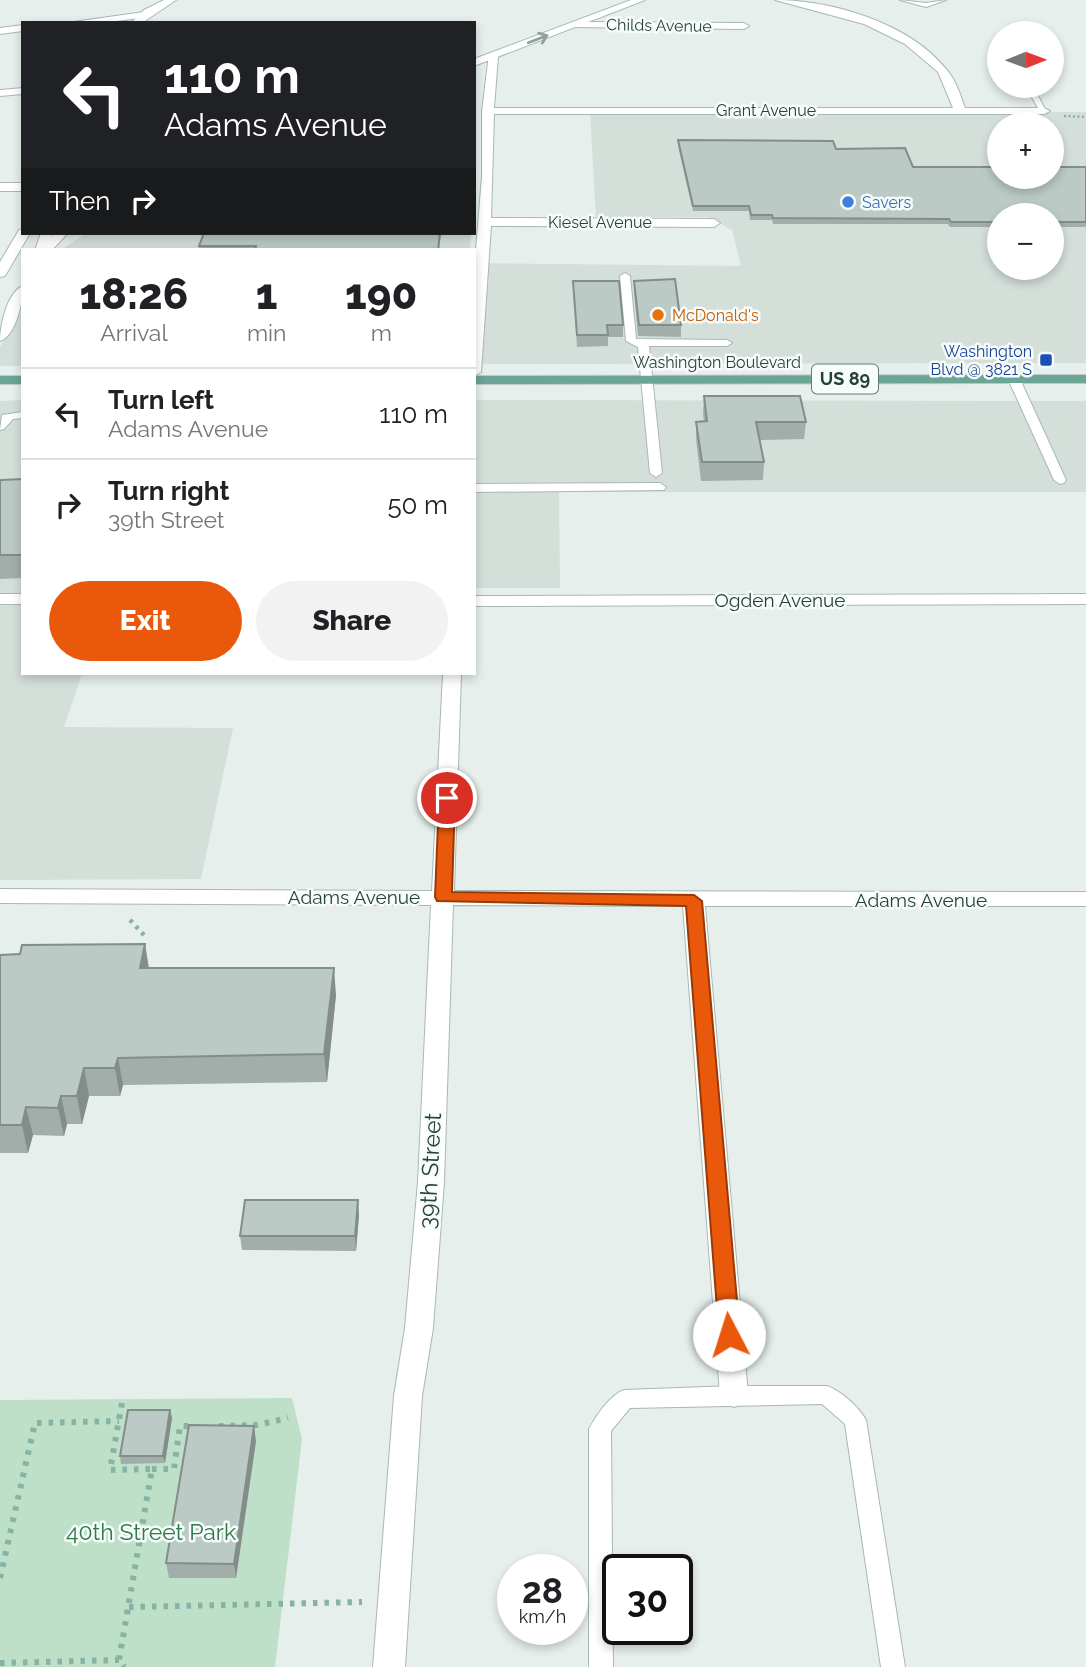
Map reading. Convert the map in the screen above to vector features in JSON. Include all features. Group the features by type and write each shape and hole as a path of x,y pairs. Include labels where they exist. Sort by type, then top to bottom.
{"main road":[{"name":"Washington Boulevard","path":"476,380 1086,379"},
{"path":"0,380 21,380"}],"street":[{"path":"106,21 140,19 172,0"},
{"path":"476,62 640,0"},
{"path":"780,0 868,23 927,54 944,73 960,110"},
{"name":"Childs Avenue","path":"574,25 744,26"},
{"path":"0,31 21,28"},
{"path":"476,345 493,56"},
{"path":"0,93 21,91"},
{"name":"Grant Avenue","path":"488,111 1044,111"},
{"path":"0,187 21,187"},
{"name":"Kiesel Avenue","path":"485,222 714,223"},
{"path":"0,273 23,235"},
{"path":"46,248 60,235"},
{"path":"0,337 21,294"},
{"path":"0,599 21,599"},
{"name":"Ogden Avenue","path":"476,601 1086,600"},
{"name":"39th Street","path":"389,1667 408,1396 419,1328 431,1182 452,675"},
{"name":"Adams Avenue","path":"0,896 443,897 694,901 1086,899"},
{"path":"694,901 734,1395"}],"lane":[{"path":"904,0 926,5 942,0"},
{"path":"1036,98 1044,111"},
{"path":"625,276 631,341 643,345 656,473"},
{"path":"636,343 727,343"},
{"path":"1014,379 1060,480"},
{"path":"0,427 3,419 10,415 21,415"},
{"path":"476,488 660,487"},
{"path":"601,1667 600,1429 624,1399 734,1395 827,1395 855,1420 894,1667"}],"path":[{"path":"1064,116 1086,117"},
{"path":"122,1403 110,1470 174,1469 180,1426 257,1425 288,1418"},
{"path":"0,1578 35,1423 119,1421"},
{"path":"0,1663 122,1664 152,1469"},
{"path":"129,1607 394,1600"}],"shaded area":[{"path":"590,112 987,112 987,189 1064,189 1064,112 1086,112 1086,363 476,364 476,263 741,266 732,230 708,217 596,217"},
{"path":"83,235 471,235 470,248 64,248"},
{"path":"21,312 21,366 0,366 0,347"},
{"path":"21,400 21,675 82,675 64,727 233,728 201,879 0,880 0,401"},
{"path":"476,400 1086,401 1086,492 559,492 560,588 476,588"}],"green space":[{"name":"40th Street Park","path":"292,1398 302,1439 275,1667 0,1667 0,1400"}],"building":[{"path":"678,140 833,141 836,149 905,148 913,167 987,167 987,189 1064,189 1064,167 1086,167 1086,222 1064,222 1064,203 987,203 987,222 951,222 949,219 773,218 772,215 751,215 749,206 693,206"},
{"path":"203,235 440,235 438,248 199,246"},
{"name":"McDonald's","path":"675,279 681,325 639,325 634,281"},
{"path":"573,281 619,281 623,325 607,325 608,335 577,335"},
{"path":"704,396 800,396 806,422 756,422 764,462 702,462 696,422 707,421"},
{"path":"21,479 21,555 0,555 1,480"},
{"path":"145,944 140,968 334,968 324,1054 118,1058 115,1068 84,1068 77,1096 61,1096 58,1108 26,1107 22,1125 0,1125 0,955 20,954 22,945"},
{"path":"245,1200 358,1200 355,1236 240,1236"},
{"path":"128,1410 170,1410 163,1456 120,1456"},
{"path":"189,1425 254,1426 234,1564 166,1563"}],"place":[{"name":"Savers","path":"848,202"},
{"name":"McDonald's","path":"658,315"},
{"name":"Washington Blvd @ 3821 S","path":"1046,360"}],"route":[{"path":"447,798 443,897 694,901 729,1335"}]}
